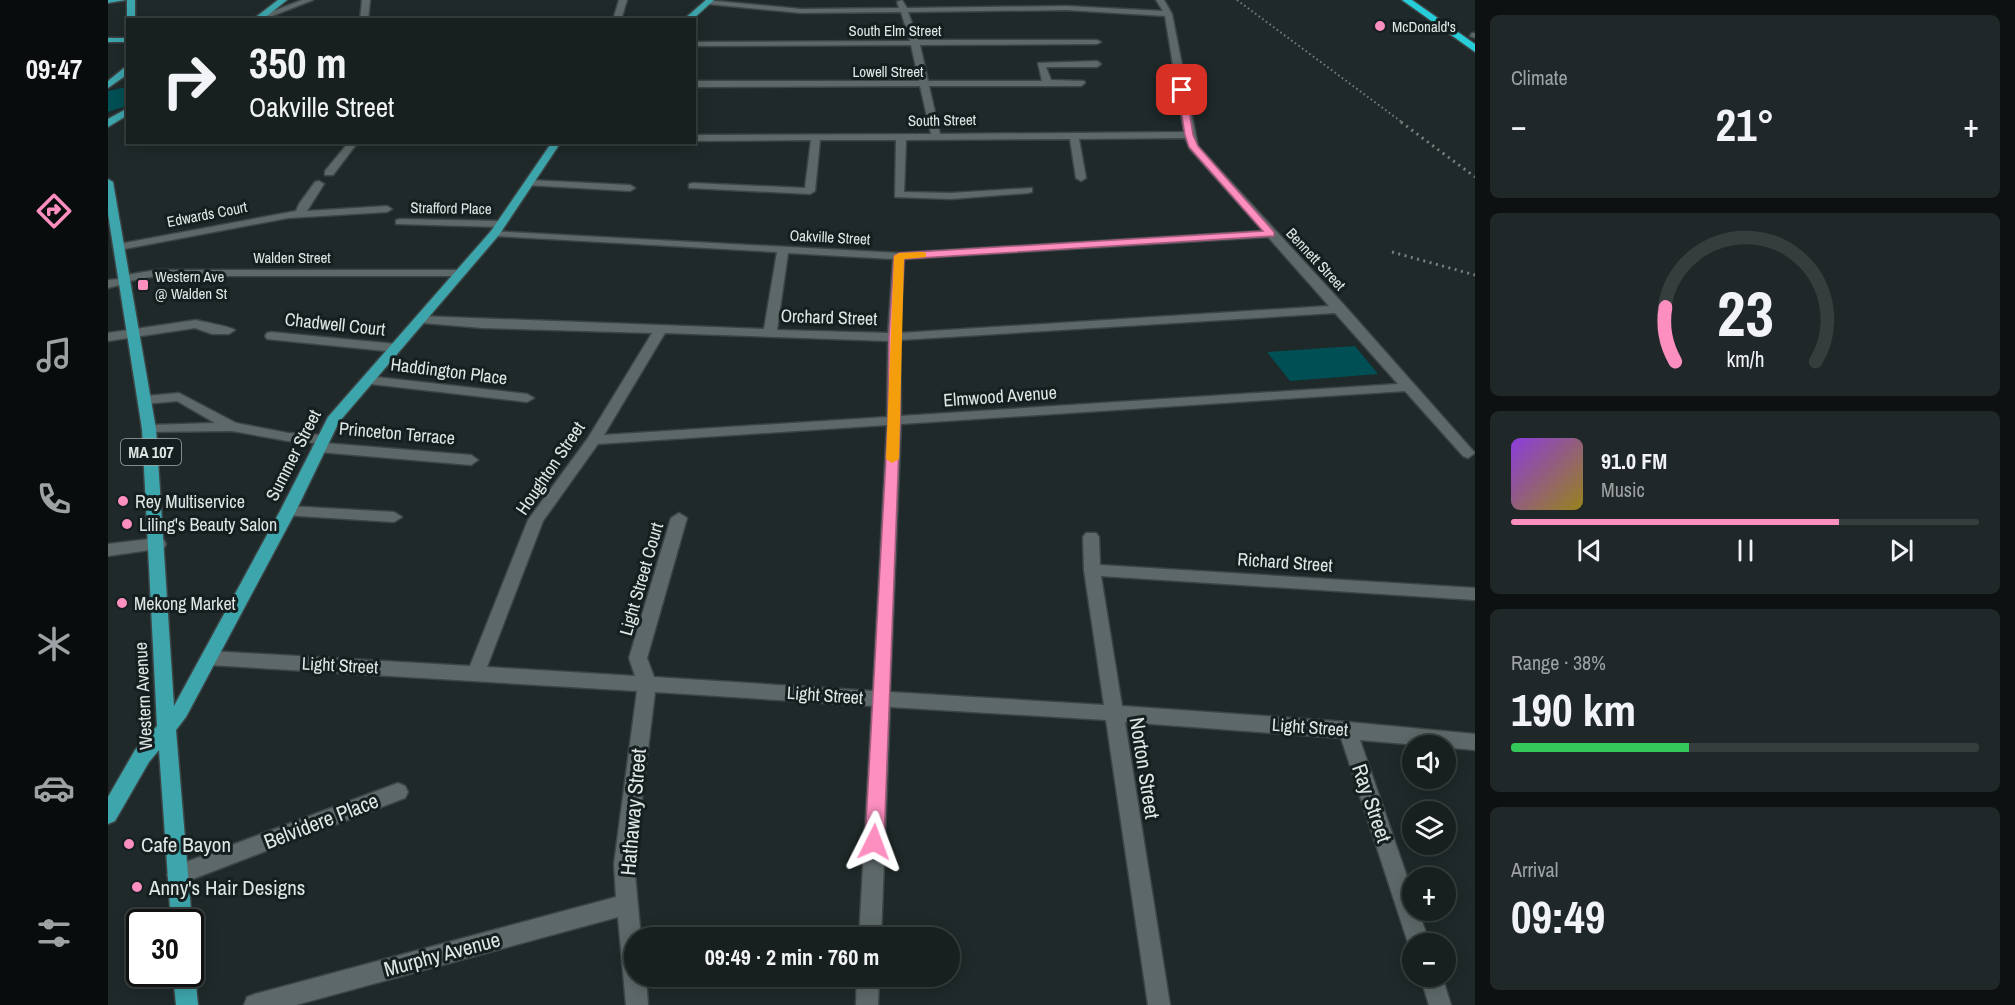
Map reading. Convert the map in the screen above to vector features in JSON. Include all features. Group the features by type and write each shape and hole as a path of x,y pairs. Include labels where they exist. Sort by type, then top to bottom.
{"highway":[{"path":"1406,0 1475,49"},
{"path":"1424,0 1474,36"}],"main road":[{"path":"108,1 122,0"},
{"path":"131,0 131,18"},
{"path":"259,18 283,0"},
{"path":"689,18 709,1"},
{"path":"108,40 126,40"},
{"path":"108,86 126,71"},
{"path":"108,86 126,84"},
{"path":"108,116 126,112"},
{"path":"108,124 126,112"},
{"name":"Summer Street","path":"108,815 130,774 166,725 180,712 288,511 320,443 337,414 423,319 498,228 556,144"},
{"name":"Western Avenue","path":"108,182 115,250 124,279 149,429 158,544 166,725 180,909"},
{"path":"185,987 187,1005"}],"street":[{"path":"261,18 312,0"},
{"path":"280,18 312,0"},
{"path":"364,18 366,0"},
{"path":"618,18 623,0"},
{"path":"900,0 915,43 936,135"},
{"name":"Bennett Street","path":"1160,0 1168,14 1193,147 1468,453"},
{"path":"709,1 801,11 1066,8 1168,14"},
{"name":"South Elm Street","path":"696,44 1096,42"},
{"path":"1048,84 1041,65 1097,64"},
{"name":"Lowell Street","path":"696,84 1081,83"},
{"path":"1074,134 1081,178"},
{"name":"South Street","path":"696,138 1189,135"},
{"path":"693,186 810,191 816,136"},
{"path":"901,136 899,195 960,195 1028,190"},
{"path":"329,173 352,144"},
{"path":"530,183 630,188"},
{"path":"301,213 304,204 319,184"},
{"name":"Edwards Court","path":"115,250 301,213 387,209"},
{"name":"Strafford Place","path":"400,222 498,228"},
{"name":"Oakville Street","path":"498,228 783,250 899,256 1270,234"},
{"path":"770,333 783,250"},
{"path":"871,927 894,421 894,337 899,256"},
{"name":"Walden Street","path":"108,284 156,273 461,273"},
{"name":"Orchard Street","path":"423,319 483,324 894,337 1341,309"},
{"path":"108,337 195,324 209,329 229,330"},
{"name":"Houghton Street","path":"476,672 536,520 594,440 662,329"},
{"name":"Chadwell Court","path":"271,336 396,348"},
{"name":"Haddington Place","path":"367,380 527,398"},
{"name":"Elmwood Avenue","path":"594,440 1408,387"},
{"path":"145,400 179,397 232,427"},
{"path":"149,429 232,427"},
{"name":"Princeton Terrace","path":"232,427 320,443 471,460"},
{"path":"288,511 394,517"},
{"name":"Light Street Court","path":"647,684 638,658 679,518"},
{"name":"Norton Street","path":"1091,537 1092,570 1160,1005"},
{"path":"108,550 158,544"},
{"name":"Richard Street","path":"1092,570 1475,594"},
{"name":"Light Street","path":"210,658 476,672 1114,714 1347,730 1475,742"},
{"name":"Hathaway Street","path":"630,927 624,864 647,684"},
{"name":"Ray Street","path":"1347,730 1415,933"},
{"name":"Belvidere Place","path":"177,875 398,792"},
{"name":"Murphy Avenue","path":"255,1005 628,904"},
{"name":"Hathaway Street","path":"636,987 637,1005"},
{"path":"867,1005 868,987"},
{"path":"1434,987 1440,1005"}],"shaded area":[{"path":"126,87 126,106 108,112 108,91"},
{"path":"1355,346 1378,374 1290,381 1267,352"}],"railway":[{"path":"1237,0 1403,123"},
{"path":"1401,122 1475,177"},
{"path":"1392,252 1475,275"}],"slow traffic":[{"path":"892,459 894,337 899,256 922,255"}],"place":[{"name":"McDonald's","path":"1380,26"},
{"name":"Western Ave @ Walden St","path":"143,285"},
{"name":"Rey Multiservice","path":"123,501"},
{"name":"Liling's Beauty Salon","path":"127,524"},
{"name":"Mekong Market","path":"122,603"},
{"name":"Cafe Bayon","path":"129,844"},
{"name":"Anny's Hair Designs","path":"137,887"}],"route":[{"path":"874,842 894,421 894,337 899,256 1270,234 1193,147 1182,90"}]}
